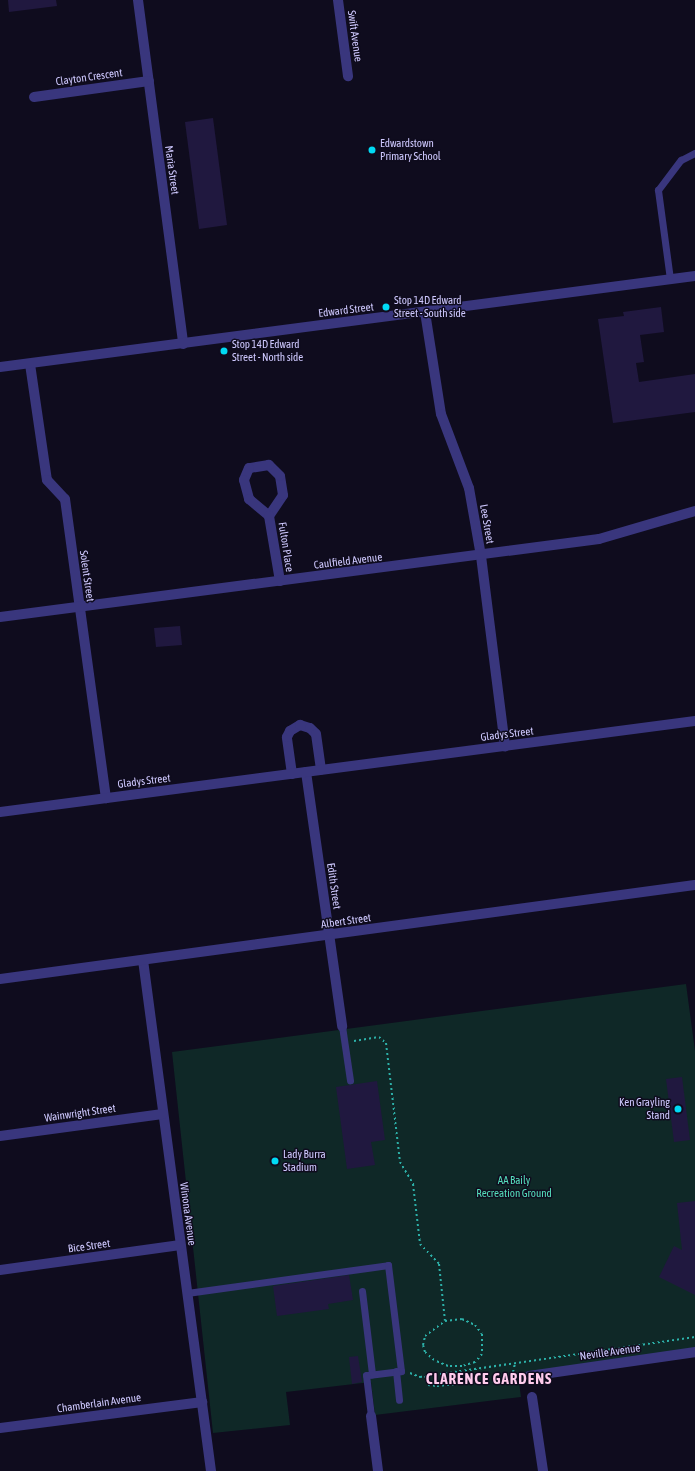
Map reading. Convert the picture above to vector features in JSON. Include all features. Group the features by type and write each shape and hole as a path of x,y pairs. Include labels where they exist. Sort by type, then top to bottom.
{"street":[{"name":"Maria Street","path":"138,0 183,344"},
{"name":"Swift Avenue","path":"338,0 348,76"},
{"name":"Clayton Crescent","path":"34,97 149,81"},
{"name":"Edward Street","path":"0,367 695,276"},
{"name":"Lee Street","path":"425,312 441,414 469,488 481,556 505,746"},
{"name":"Solent Street","path":"30,364 47,480 65,499 106,798"},
{"name":"Fulton Place","path":"269,516 283,495 280,476 269,465 249,468 244,480 249,499 269,516 280,581"},
{"name":"Caulfield Avenue","path":"0,618 481,556 599,539 695,511"},
{"name":"Gladys Street","path":"0,812 695,721"},
{"path":"292,774 287,737 290,731 300,725 310,728 316,734 321,770"},
{"name":"Edith Street","path":"306,772 342,1026"},
{"name":"Albert Street","path":"0,979 695,886"},
{"name":"Winona Avenue","path":"143,960 211,1471"},
{"name":"Wainwright Street","path":"0,1136 163,1114"},
{"name":"Bice Street","path":"0,1270 180,1246"},
{"name":"Neville Avenue","path":"526,1380 695,1352"},
{"path":"532,1397 543,1471"},
{"name":"Chamberlain Avenue","path":"0,1428 202,1402"},
{"path":"371,1416 378,1471"}],"lane":[{"path":"670,279 658,190 681,160 695,154"},
{"path":"342,1026 350,1080"},
{"path":"187,1293 388,1265 398,1371 399,1400"},
{"path":"362,1291 372,1374"},
{"path":"371,1416 366,1375 398,1371"}],"path":[{"path":"364,1040 379,1037 386,1043 400,1162 413,1184 420,1244 439,1264 445,1321"},
{"path":"462,1319 475,1325 482,1334 482,1354 475,1362 462,1366 448,1366 434,1360 425,1352 423,1345 425,1336 445,1321 462,1319"},
{"path":"398,1371 425,1376 695,1337"},
{"path":"475,1362 477,1369"},
{"path":"502,1383 513,1372 514,1363"},
{"path":"425,1376 428,1385 437,1386 451,1383 502,1383 526,1380"}],"green space":[{"name":"AA Baily Recreation Ground","path":"686,984 695,1051 695,1350 518,1375 521,1397 375,1415 371,1382 286,1392 290,1425 213,1433 172,1052"}],"building":[{"path":"8,0 56,0 57,6 9,12"},
{"path":"213,118 227,225 199,229 185,122"},
{"path":"661,307 664,332 640,335 644,362 636,363 639,382 695,374 695,412 613,423 598,319 624,316 623,312"},
{"path":"180,626 182,645 156,647 154,628"},
{"name":"Ken Grayling Stand","path":"682,1077 690,1140 674,1142 666,1079"},
{"path":"377,1081 385,1140 371,1142 375,1165 347,1169 336,1087"},
{"path":"695,1201 695,1295 659,1277 674,1246 682,1250 677,1203"},
{"path":"349,1275 353,1300 328,1304 329,1309 277,1316 273,1286"},
{"path":"358,1356 362,1382 352,1384 349,1357"}],"place":[{"name":"Edwardstown Primary School","path":"372,150"},
{"name":"Stop 14D Edward Street - South side","path":"386,307"},
{"name":"Stop 14D Edward Street - North side","path":"224,351"},
{"name":"Ken Grayling Stand","path":"678,1109"},
{"name":"Lady Burra Stadium","path":"275,1161"}],"district":[{"name":"CLARENCE GARDENS","path":"489,1379"}]}
